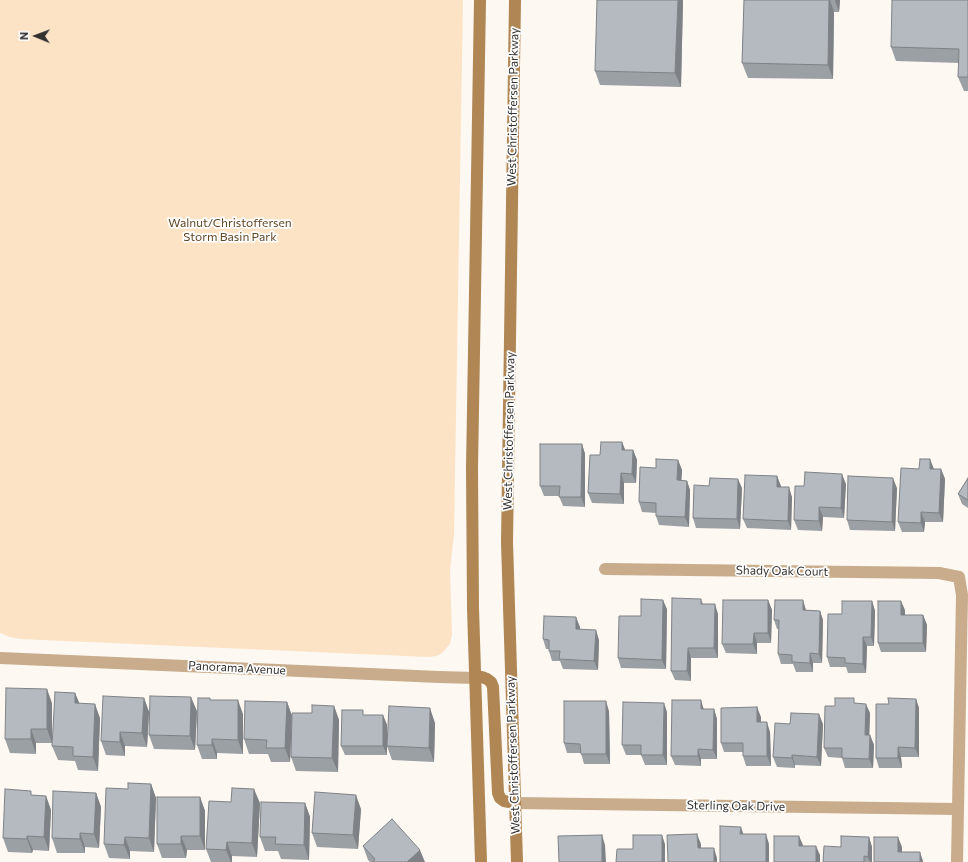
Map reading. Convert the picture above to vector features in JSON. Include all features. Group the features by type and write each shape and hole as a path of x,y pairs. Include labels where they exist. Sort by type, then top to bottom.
{"street":[{"path":"480,0 472,468 475,678 481,862"},
{"name":"West Christoffersen Parkway","path":"515,0 507,534 517,862"},
{"name":"Shady Oak Court","path":"605,569 939,573 959,577 962,595 957,809"},
{"name":"Panorama Avenue","path":"0,658 475,678"},
{"path":"475,678 482,677 487,679 491,682 493,687 498,793 500,798 504,801 515,803"},
{"name":"Sterling Oak Drive","path":"515,803 957,809"},
{"path":"957,809 957,862"}],"green space":[{"name":"Walnut/Christoffersen Storm Basin Park","path":"0,0 463,0 454,534 450,571 452,635 450,644 442,653 437,656 428,657 20,639 0,633"}],"building":[{"path":"597,0 678,0 675,73 595,71"},
{"path":"744,0 829,0 828,65 742,63"},
{"path":"892,0 968,0 968,77 958,77 959,49 891,47"},
{"path":"601,442 622,442 622,450 633,450 632,474 621,473 620,494 588,493 590,455 600,455"},
{"path":"540,444 582,444 581,497 559,497 560,486 540,486"},
{"path":"656,459 678,460 677,480 687,481 685,517 656,516 656,503 639,502 640,467 656,468"},
{"path":"920,459 930,459 930,469 941,469 939,513 921,512 921,523 898,522 901,468 919,469"},
{"path":"805,472 842,474 841,508 819,507 819,521 794,520 795,486 804,486"},
{"path":"745,475 777,476 777,487 789,487 788,521 743,519"},
{"path":"848,476 893,478 892,522 847,520"},
{"path":"710,478 738,479 737,519 693,518 694,485 709,486"},
{"path":"968,478 968,500 958,494"},
{"path":"672,598 701,599 701,604 715,604 714,648 688,648 687,671 671,671"},
{"path":"641,599 663,600 662,660 618,658 619,616 641,616"},
{"path":"723,600 768,600 768,633 754,633 753,644 722,644"},
{"path":"775,600 803,600 803,610 820,611 819,654 810,653 810,663 792,662 792,655 778,654 779,620 774,620"},
{"path":"842,601 872,601 871,637 863,637 863,664 845,663 845,658 827,657 828,614 842,614"},
{"path":"878,601 901,601 901,615 923,615 923,643 878,643"},
{"path":"544,616 576,617 576,629 596,630 594,661 559,659 560,651 549,651 549,640 543,639"},
{"path":"6,688 47,689 47,729 31,729 31,739 5,739"},
{"path":"55,692 75,693 75,703 95,704 93,757 73,756 73,747 52,746"},
{"path":"103,696 144,698 142,733 120,732 120,742 101,741"},
{"path":"150,696 191,697 190,736 149,735"},
{"path":"198,698 210,698 210,700 238,700 238,740 212,739 212,745 197,745"},
{"path":"835,698 854,698 854,703 866,704 865,735 870,735 869,759 842,758 842,748 824,748 825,706 835,706"},
{"path":"888,698 916,699 915,748 898,747 898,758 876,758 876,704 889,704"},
{"path":"672,700 701,700 701,709 714,709 713,750 698,749 698,756 671,756"},
{"path":"245,701 287,702 285,748 266,748 267,740 244,739"},
{"path":"564,701 606,701 606,754 581,754 580,744 564,743"},
{"path":"623,702 664,703 663,755 641,755 641,745 622,745"},
{"path":"312,705 334,706 332,758 291,757 292,713 312,713"},
{"path":"389,706 430,708 429,748 387,746"},
{"path":"757,707 757,722 767,722 767,756 743,756 743,743 721,743 721,708"},
{"path":"342,710 363,710 363,715 383,715 383,746 341,746"},
{"path":"791,713 819,714 817,757 792,755 792,758 773,757 775,723 790,724"},
{"path":"128,783 151,784 149,838 125,837 124,845 104,844 106,788 128,789"},
{"path":"232,788 254,789 252,843 227,842 226,850 206,849 209,801 231,802"},
{"path":"5,789 31,791 31,795 46,796 44,837 27,836 27,839 3,838"},
{"path":"53,791 96,793 94,834 80,833 80,839 52,838"},
{"path":"315,792 356,795 353,835 312,833"},
{"path":"157,797 200,797 200,836 181,836 181,844 157,844"},
{"path":"261,802 305,803 304,845 275,844 276,837 260,837"},
{"path":"392,819 420,850 407,862 373,862 375,859 363,846"},
{"path":"720,826 741,827 740,834 766,834 766,862 720,862"},
{"path":"697,834 698,848 714,848 714,862 668,862 667,835"},
{"path":"602,835 602,862 559,862 558,836"},
{"path":"633,835 662,835 662,862 616,862 617,849 633,849"},
{"path":"774,836 799,836 799,846 816,846 816,862 774,862"},
{"path":"841,836 869,837 868,857 864,856 864,862 823,862 824,846 841,847"},
{"path":"874,837 898,837 898,852 920,852 920,862 874,862"}]}
